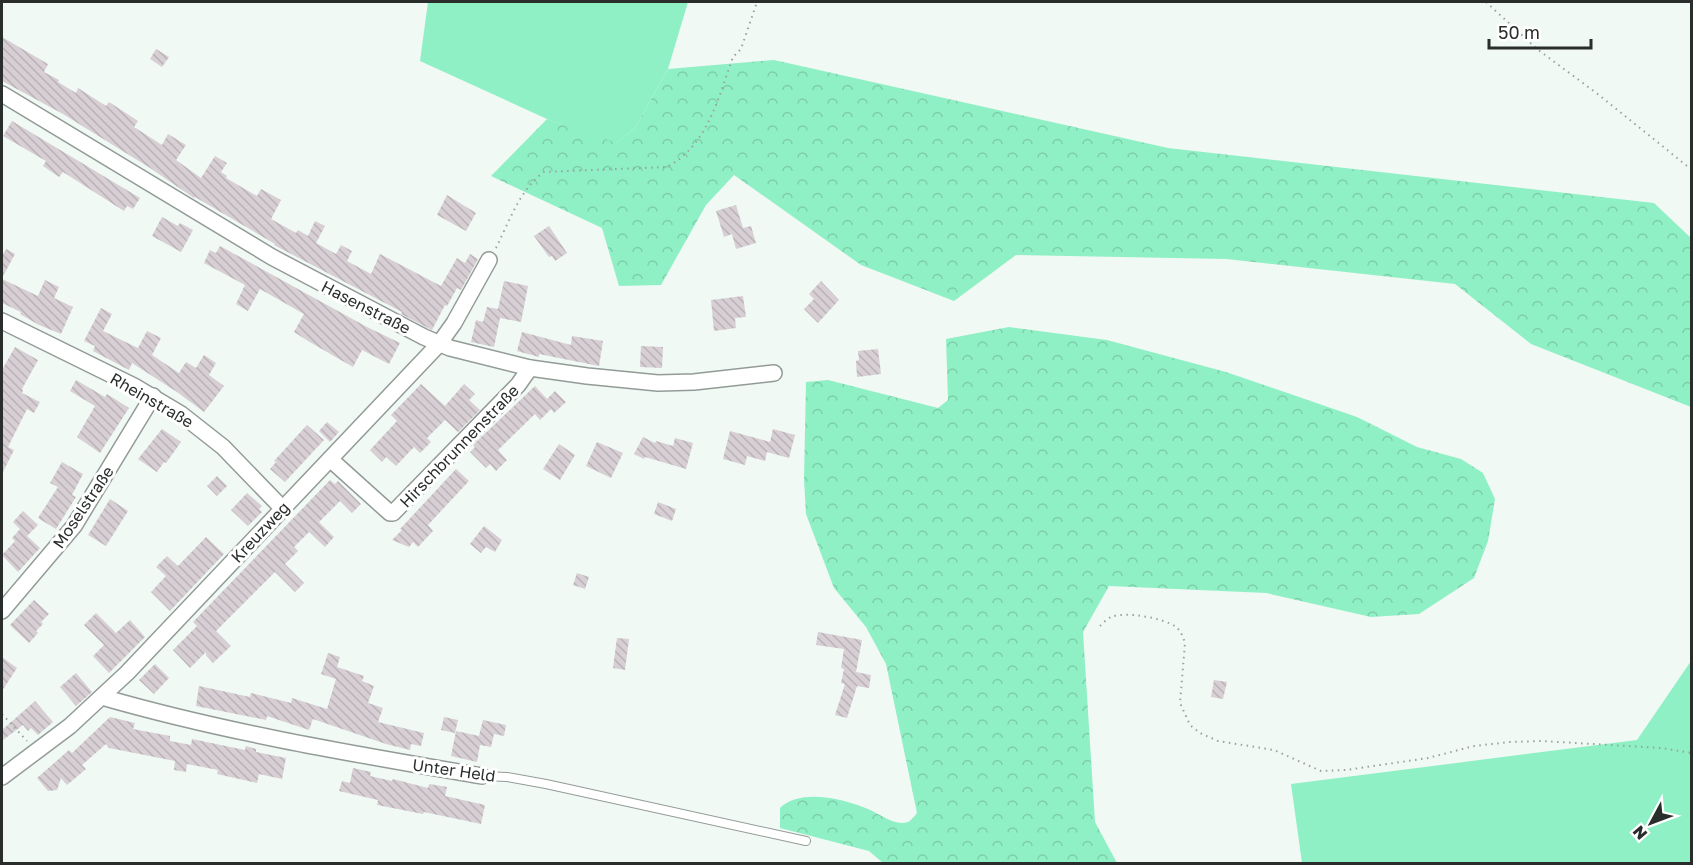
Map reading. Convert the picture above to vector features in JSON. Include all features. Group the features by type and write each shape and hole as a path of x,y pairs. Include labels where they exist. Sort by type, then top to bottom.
{"street":[{"name":"Hasenstraße","path":"2,94 272,257 439,344 530,368 658,383 694,382 774,373"},
{"name":"Kreuzweg","path":"2,777 37,752 127,674 439,344 454,323 489,260"},
{"name":"Rheinstraße","path":"2,324 153,396 216,441 282,508"},
{"name":"Hirschbrunnenstraße","path":"330,459 390,513 393,513 510,392 530,368"},
{"name":"Moselstraße","path":"2,611 74,526 153,396"},
{"name":"Unter Held","path":"102,697 171,717 247,734 482,776"}],"lane":[{"name":"Unter Held","path":"482,776 507,777 546,784 806,841"}],"path":[{"path":"489,260 526,190 544,172 667,167 679,161 691,150 707,127 733,57 741,49 758,2"},
{"path":"1486,2 1537,49 1599,95 1692,170"},
{"path":"1100,626 1113,616 1125,615 1158,619 1175,626 1182,634 1185,643 1186,653 1180,703 1190,725 1200,733 1218,741 1274,750 1321,771 1346,770 1428,758 1474,746 1510,742 1542,741 1661,748 1692,753"},
{"path":"2,714 37,752"}],"green space":[{"path":"428,2 688,2 668,69 635,128 616,144 547,119 420,61"},
{"path":"774,60 1168,148 1654,203 1691,238 1691,407 1531,344 1455,284 1226,259 1016,255 954,301 861,265 734,175 706,205 661,285 619,286 602,228 491,176 547,119 617,143 635,128 668,69"},
{"path":"1009,327 1107,340 1226,372 1357,417 1417,447 1461,459 1483,473 1495,499 1488,541 1474,578 1419,614 1371,617 1266,593 1109,586 1083,632 1095,822 1117,863 883,863 869,851 780,828 780,808 799,798 822,797 847,802 898,823 909,821 917,813 886,664 866,627 834,588 806,514 804,479 806,382 828,380 938,408 948,400 946,339"},
{"path":"1691,661 1691,863 1302,863 1291,784 1637,740"}],"building":[{"path":"2,37 48,64 44,72 59,80 58,82 76,93 78,88 106,106 109,102 138,121 134,127 162,145 168,134 186,145 176,160 201,178 215,156 227,163 221,172 227,176 226,178 257,196 261,189 281,200 271,219 296,233 298,230 308,236 315,221 325,226 316,243 336,254 341,245 352,251 347,261 371,274 380,254 441,286 457,258 465,263 470,254 478,259 461,290 457,288 447,306 445,305 432,330 274,245 194,198 63,114 2,81"},
{"path":"156,49 169,57 162,67 150,59"},
{"path":"12,121 140,198 133,209 127,206 124,211 63,172 59,177 43,166 46,161 3,136"},
{"path":"447,195 476,213 466,231 437,215"},
{"path":"736,205 743,228 751,226 756,243 736,249 732,234 724,237 716,211"},
{"path":"162,217 178,226 180,223 193,230 181,252 152,236"},
{"path":"549,226 567,253 555,261 552,256 549,257 534,236"},
{"path":"220,246 400,343 389,364 362,350 353,367 308,341 294,332 304,314 260,289 248,311 236,304 245,285 204,263 210,250 216,253"},
{"path":"6,249 15,254 2,278 2,256"},
{"path":"2,279 38,296 45,280 59,287 54,298 73,307 61,334 39,325 20,314 21,312 2,303"},
{"path":"504,281 528,286 521,322 500,318 494,347 471,342 476,320 483,322 487,307 498,309"},
{"path":"821,281 839,300 818,323 804,309 814,299 809,294"},
{"path":"743,296 746,317 735,318 736,328 714,331 711,300"},
{"path":"101,308 112,314 103,331 138,348 147,331 161,338 152,355 179,373 186,362 196,368 204,355 216,363 209,375 224,386 204,412 132,363 129,370 93,351 95,346 84,341"},
{"path":"522,332 571,345 572,336 603,341 599,366 539,354 539,357 517,351"},
{"path":"641,346 663,347 662,368 640,367"},
{"path":"15,347 38,360 22,393 40,402 34,413 27,409 8,447 14,450 2,474 2,370"},
{"path":"878,349 881,374 857,377 858,351"},
{"path":"76,380 105,397 107,394 129,408 100,453 77,437 95,406 70,391"},
{"path":"421,384 445,406 464,384 475,394 469,400 480,410 458,432 445,420 427,438 431,442 420,453 414,447 396,466 386,457 382,462 370,450 397,421 391,415"},
{"path":"535,386 547,399 555,391 566,402 554,413 551,409 540,420 535,414 498,450 507,460 496,471 490,464 486,468 470,452 475,447 473,445"},
{"path":"327,422 339,432 330,442 319,431"},
{"path":"307,425 324,440 285,482 270,469 276,462 274,461"},
{"path":"162,429 181,442 157,472 138,459"},
{"path":"773,429 795,435 789,458 767,452 765,461 747,456 745,465 723,459 730,431 770,442"},
{"path":"643,437 655,443 656,441 673,446 675,438 693,443 686,469 645,457 644,459 634,454"},
{"path":"597,442 623,453 611,478 586,466"},
{"path":"559,444 575,455 560,480 543,469"},
{"path":"62,462 83,474 72,495 76,497 56,529 38,518 58,487 50,483"},
{"path":"456,469 469,481 428,525 433,531 418,547 413,542 409,547 392,540 402,530 400,529"},
{"path":"217,476 227,486 217,496 207,486"},
{"path":"330,480 335,484 338,481 361,504 352,513 340,501 319,522 334,537 325,547 309,532 294,547 298,551 285,564 304,583 295,592 275,572 216,631 231,646 213,663 206,652 190,668 173,650 197,626 193,622"},
{"path":"247,493 262,506 259,509 262,512 248,526 231,510"},
{"path":"110,499 128,511 106,546 88,535"},
{"path":"658,502 676,509 672,521 654,514"},
{"path":"23,511 38,525 27,536 40,548 18,572 2,555 15,541 12,538 20,529 13,522"},
{"path":"484,526 502,540 495,552 486,547 481,553 470,544"},
{"path":"206,537 224,554 170,611 151,592 166,576 156,567 167,556 178,566"},
{"path":"577,573 589,577 585,589 573,585"},
{"path":"34,600 49,614 41,622 43,624 36,631 38,633 29,643 10,625"},
{"path":"96,613 116,633 130,620 145,637 109,673 93,656 104,645 84,625"},
{"path":"818,632 862,640 856,672 871,675 869,688 857,686 847,718 835,715 845,684 841,683 844,649 816,645"},
{"path":"617,638 629,639 625,670 613,668"},
{"path":"328,653 340,657 337,667 364,676 362,681 374,686 368,703 383,708 378,722 424,733 421,746 411,744 410,750 386,744 313,719 309,730 267,716 266,720 196,706 199,686 250,697 251,693 291,703 292,698 327,709 336,679 321,674"},
{"path":"2,657 17,668 2,691"},
{"path":"155,664 169,678 154,694 139,680"},
{"path":"76,673 92,692 76,706 60,687"},
{"path":"1214,680 1227,682 1223,699 1211,697"},
{"path":"35,701 53,722 38,735 31,728 28,731 23,725 3,740 2,730"},
{"path":"110,717 135,723 133,729 170,736 170,741 191,745 192,739 245,750 246,746 256,749 256,752 286,758 282,779 259,774 257,783 217,774 218,770 187,764 186,772 174,770 175,761 109,748 106,744 82,765 86,769 67,785 61,778 57,790 48,791 37,778 69,750 72,753"},
{"path":"444,717 458,720 455,733 441,730"},
{"path":"483,720 506,725 504,736 494,734 491,747 480,745 477,762 451,756 456,731 479,736"},
{"path":"353,768 371,772 370,776 392,781 393,779 428,788 429,784 447,787 445,796 485,805 481,824 377,805 378,800 339,791 342,781 350,783"}]}
